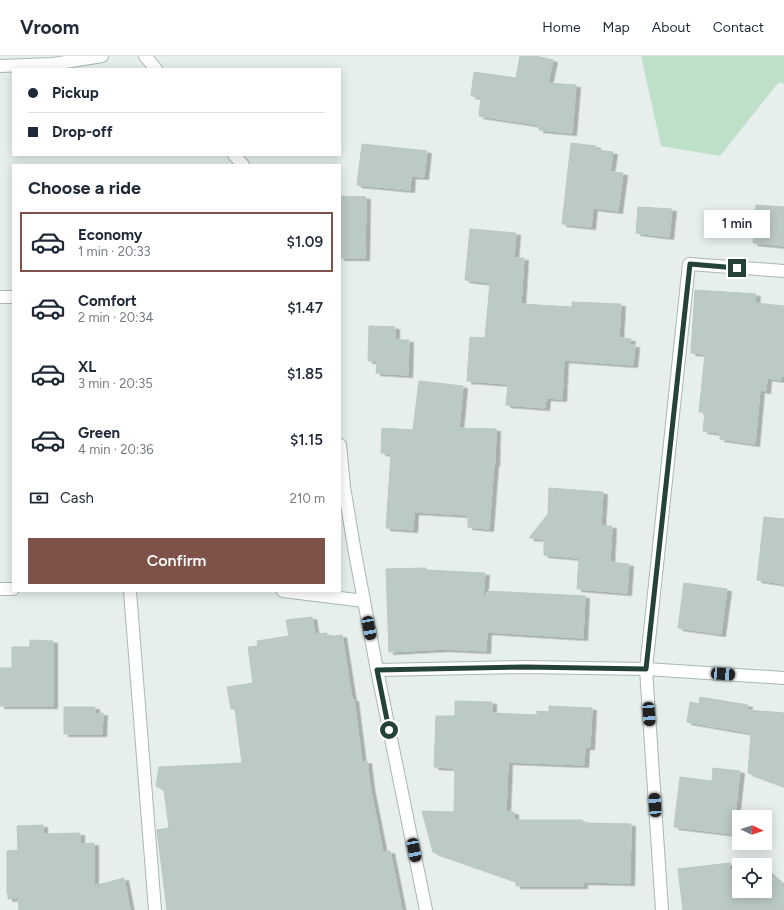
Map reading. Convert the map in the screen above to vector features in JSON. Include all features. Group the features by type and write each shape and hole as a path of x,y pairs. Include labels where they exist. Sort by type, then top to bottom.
{"street":[{"path":"0,66 53,64 102,56"},
{"path":"145,56 155,68"},
{"path":"235,156 242,164"},
{"path":"662,910 646,669 690,264 784,271"},
{"path":"0,297 12,297"},
{"path":"341,456 344,487 355,553 377,670 426,910"},
{"path":"0,589 12,589"},
{"path":"130,592 155,910"},
{"path":"291,592 364,601"},
{"path":"377,670 525,667 646,669 784,678"}],"green space":[{"path":"641,56 784,56 784,84 779,82 720,156 661,146"}],"building":[{"path":"520,56 536,56 553,60 548,83 576,85 572,133 539,130 539,125 479,116 481,97 471,96 474,72 516,78"},
{"path":"571,143 596,146 596,150 613,152 610,172 623,173 618,211 593,208 591,227 562,224"},
{"path":"362,144 427,151 424,177 411,176 410,190 357,185"},
{"path":"341,196 366,197 365,258 341,258"},
{"path":"756,205 784,207 784,246 753,243"},
{"path":"638,207 672,209 669,237 636,233"},
{"path":"470,229 516,233 514,258 524,258 521,304 572,307 572,302 621,304 619,338 631,339 630,345 635,345 633,365 564,360 562,399 546,398 545,408 506,405 508,384 467,381 470,337 485,338 490,283 465,280"},
{"path":"695,290 756,294 755,303 784,306 784,376 781,376 781,380 767,378 766,391 760,390 755,444 720,439 720,433 703,431 705,412 699,412 705,354 691,353"},
{"path":"369,326 395,327 395,340 409,340 408,375 376,373 377,361 368,361"},
{"path":"419,381 463,386 459,428 496,429 495,464 489,529 468,527 468,515 414,512 413,530 386,528 391,454 381,453 382,428 413,430"},
{"path":"549,488 603,492 601,526 612,526 610,562 629,564 627,593 577,589 579,558 544,555 544,539 529,538 548,514"},
{"path":"764,517 784,519 784,584 757,580"},
{"path":"426,568 426,570 485,573 483,598 488,591 585,596 583,638 487,632 486,651 444,649 389,652 386,569"},
{"path":"684,583 727,589 721,634 678,628"},
{"path":"312,617 315,634 327,633 327,637 342,635 352,699 354,699 362,762 367,761 370,786 383,852 390,851 402,910 167,910 157,830 169,828 164,790 156,786 159,767 242,763 235,709 231,709 227,687 253,683 248,647 258,646 257,641 289,636 286,620"},
{"path":"30,640 53,641 53,706 0,706 0,668 12,668 12,647 30,647"},
{"path":"700,697 748,705 747,710 784,713 784,786 748,773 751,733 687,722 690,702 699,704"},
{"path":"455,701 492,702 492,713 537,715 537,711 549,712 549,706 592,708 590,747 585,747 584,765 508,762 506,812 514,812 514,820 583,820 583,823 631,824 630,883 583,882 583,886 516,886 516,881 433,852 422,811 454,812 455,768 434,767 436,716 455,716"},
{"path":"64,707 95,707 95,714 103,713 102,734 64,734"},
{"path":"713,768 740,771 736,810 732,810 732,834 674,827 680,777 712,781"},
{"path":"43,825 43,834 80,833 80,844 94,843 94,886 124,878 130,910 19,910 18,898 8,899 7,851 18,850 17,826"},
{"path":"730,863 729,870 732,870 732,898 772,898 772,875 784,886 784,910 683,910 678,869"}],"route":[{"path":"389,730 377,670 525,667 646,669 690,264 737,268"}]}
